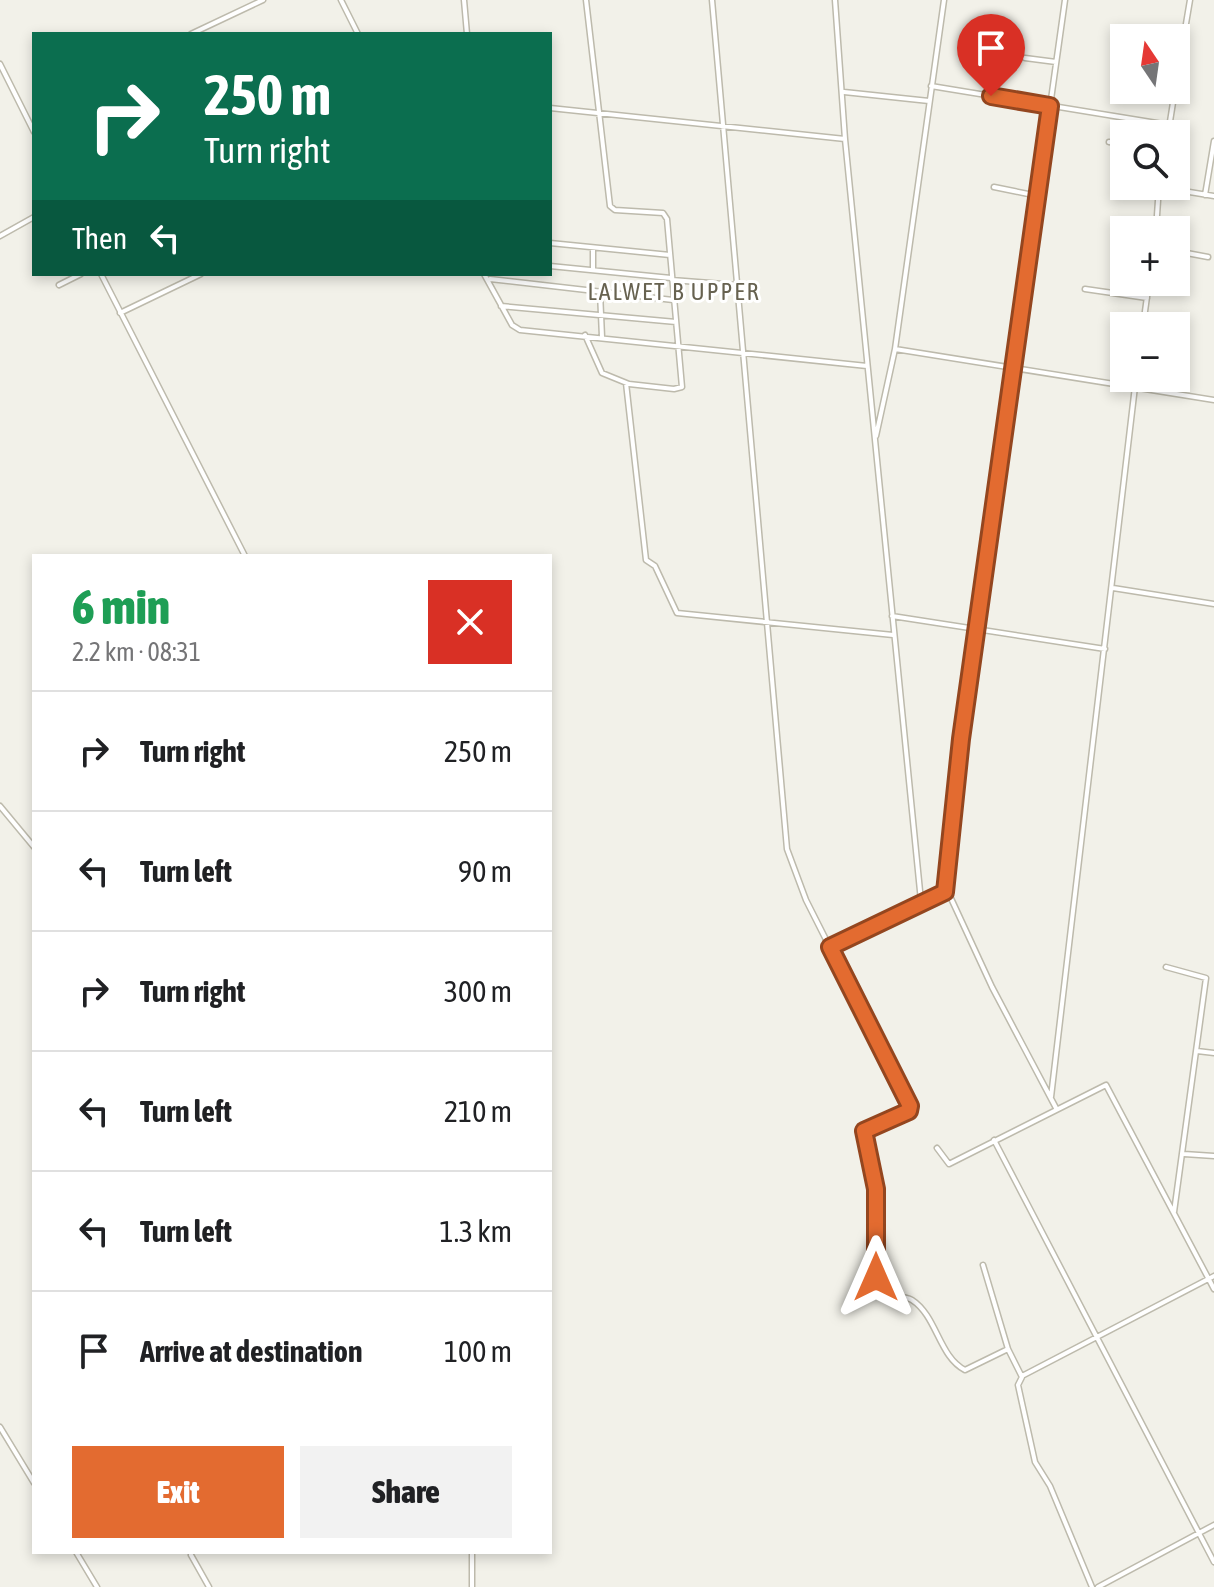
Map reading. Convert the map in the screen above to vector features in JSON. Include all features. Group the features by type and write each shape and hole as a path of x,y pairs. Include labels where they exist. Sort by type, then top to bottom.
{"street":[{"path":"195,32 263,0"},
{"path":"341,0 357,32"},
{"path":"464,0 467,32"},
{"path":"585,335 602,373 626,383 681,388 665,215 615,210 610,206 586,0"},
{"path":"712,0 787,849 830,947 910,1106 909,1111 864,1131 876,1189 878,1290 885,1296 908,1297 922,1309 962,1370 1008,1349"},
{"path":"835,0 845,139 921,901"},
{"path":"876,439 895,349 944,0"},
{"path":"1056,1108 945,892 961,739 1065,0"},
{"path":"1186,24 1190,0"},
{"path":"1025,58 1056,62"},
{"path":"0,64 32,128"},
{"path":"931,86 1138,120"},
{"path":"844,92 929,101"},
{"path":"552,108 845,139"},
{"path":"1205,195 1214,141"},
{"path":"994,187 1038,196"},
{"path":"1190,192 1214,196"},
{"path":"0,236 32,218"},
{"path":"552,243 670,255"},
{"path":"593,248 593,270"},
{"path":"1190,254 1208,257"},
{"path":"552,266 736,285"},
{"path":"59,285 77,276"},
{"path":"102,276 186,434 244,554"},
{"path":"120,313 197,276"},
{"path":"488,278 512,325 520,330 867,366"},
{"path":"488,278 673,300"},
{"path":"1085,289 1147,298 1145,312"},
{"path":"600,292 602,337"},
{"path":"501,306 676,322"},
{"path":"895,349 1110,383"},
{"path":"626,383 646,560 655,566 674,609 681,615 893,635"},
{"path":"1051,1097 1134,392"},
{"path":"1165,392 1214,400"},
{"path":"1113,588 1214,604"},
{"path":"892,616 1105,649"},
{"path":"0,806 32,845"},
{"path":"830,947 945,892"},
{"path":"1166,967 1206,978 1174,1212"},
{"path":"1197,1051 1214,1053"},
{"path":"937,1148 949,1164 1096,1087 1109,1087 1211,1277 1214,1289"},
{"path":"994,1140 1214,1562"},
{"path":"1184,1154 1214,1156"},
{"path":"983,1265 1008,1349 1022,1377"},
{"path":"1091,1587 1050,1486 1032,1453 1018,1385 1022,1377 1211,1277"},
{"path":"0,1427 32,1480"},
{"path":"1098,1587 1214,1525"},
{"path":"77,1554 97,1587"},
{"path":"472,1554 472,1587"},
{"path":"191,1555 209,1587"}],"district":[{"name":"LALWET B UPPER","path":"674,291"}],"route":[{"path":"876,1277 876,1183 864,1131 909,1111 910,1106 830,947 945,892 945,868 961,739 1050,106 991,96"}]}
